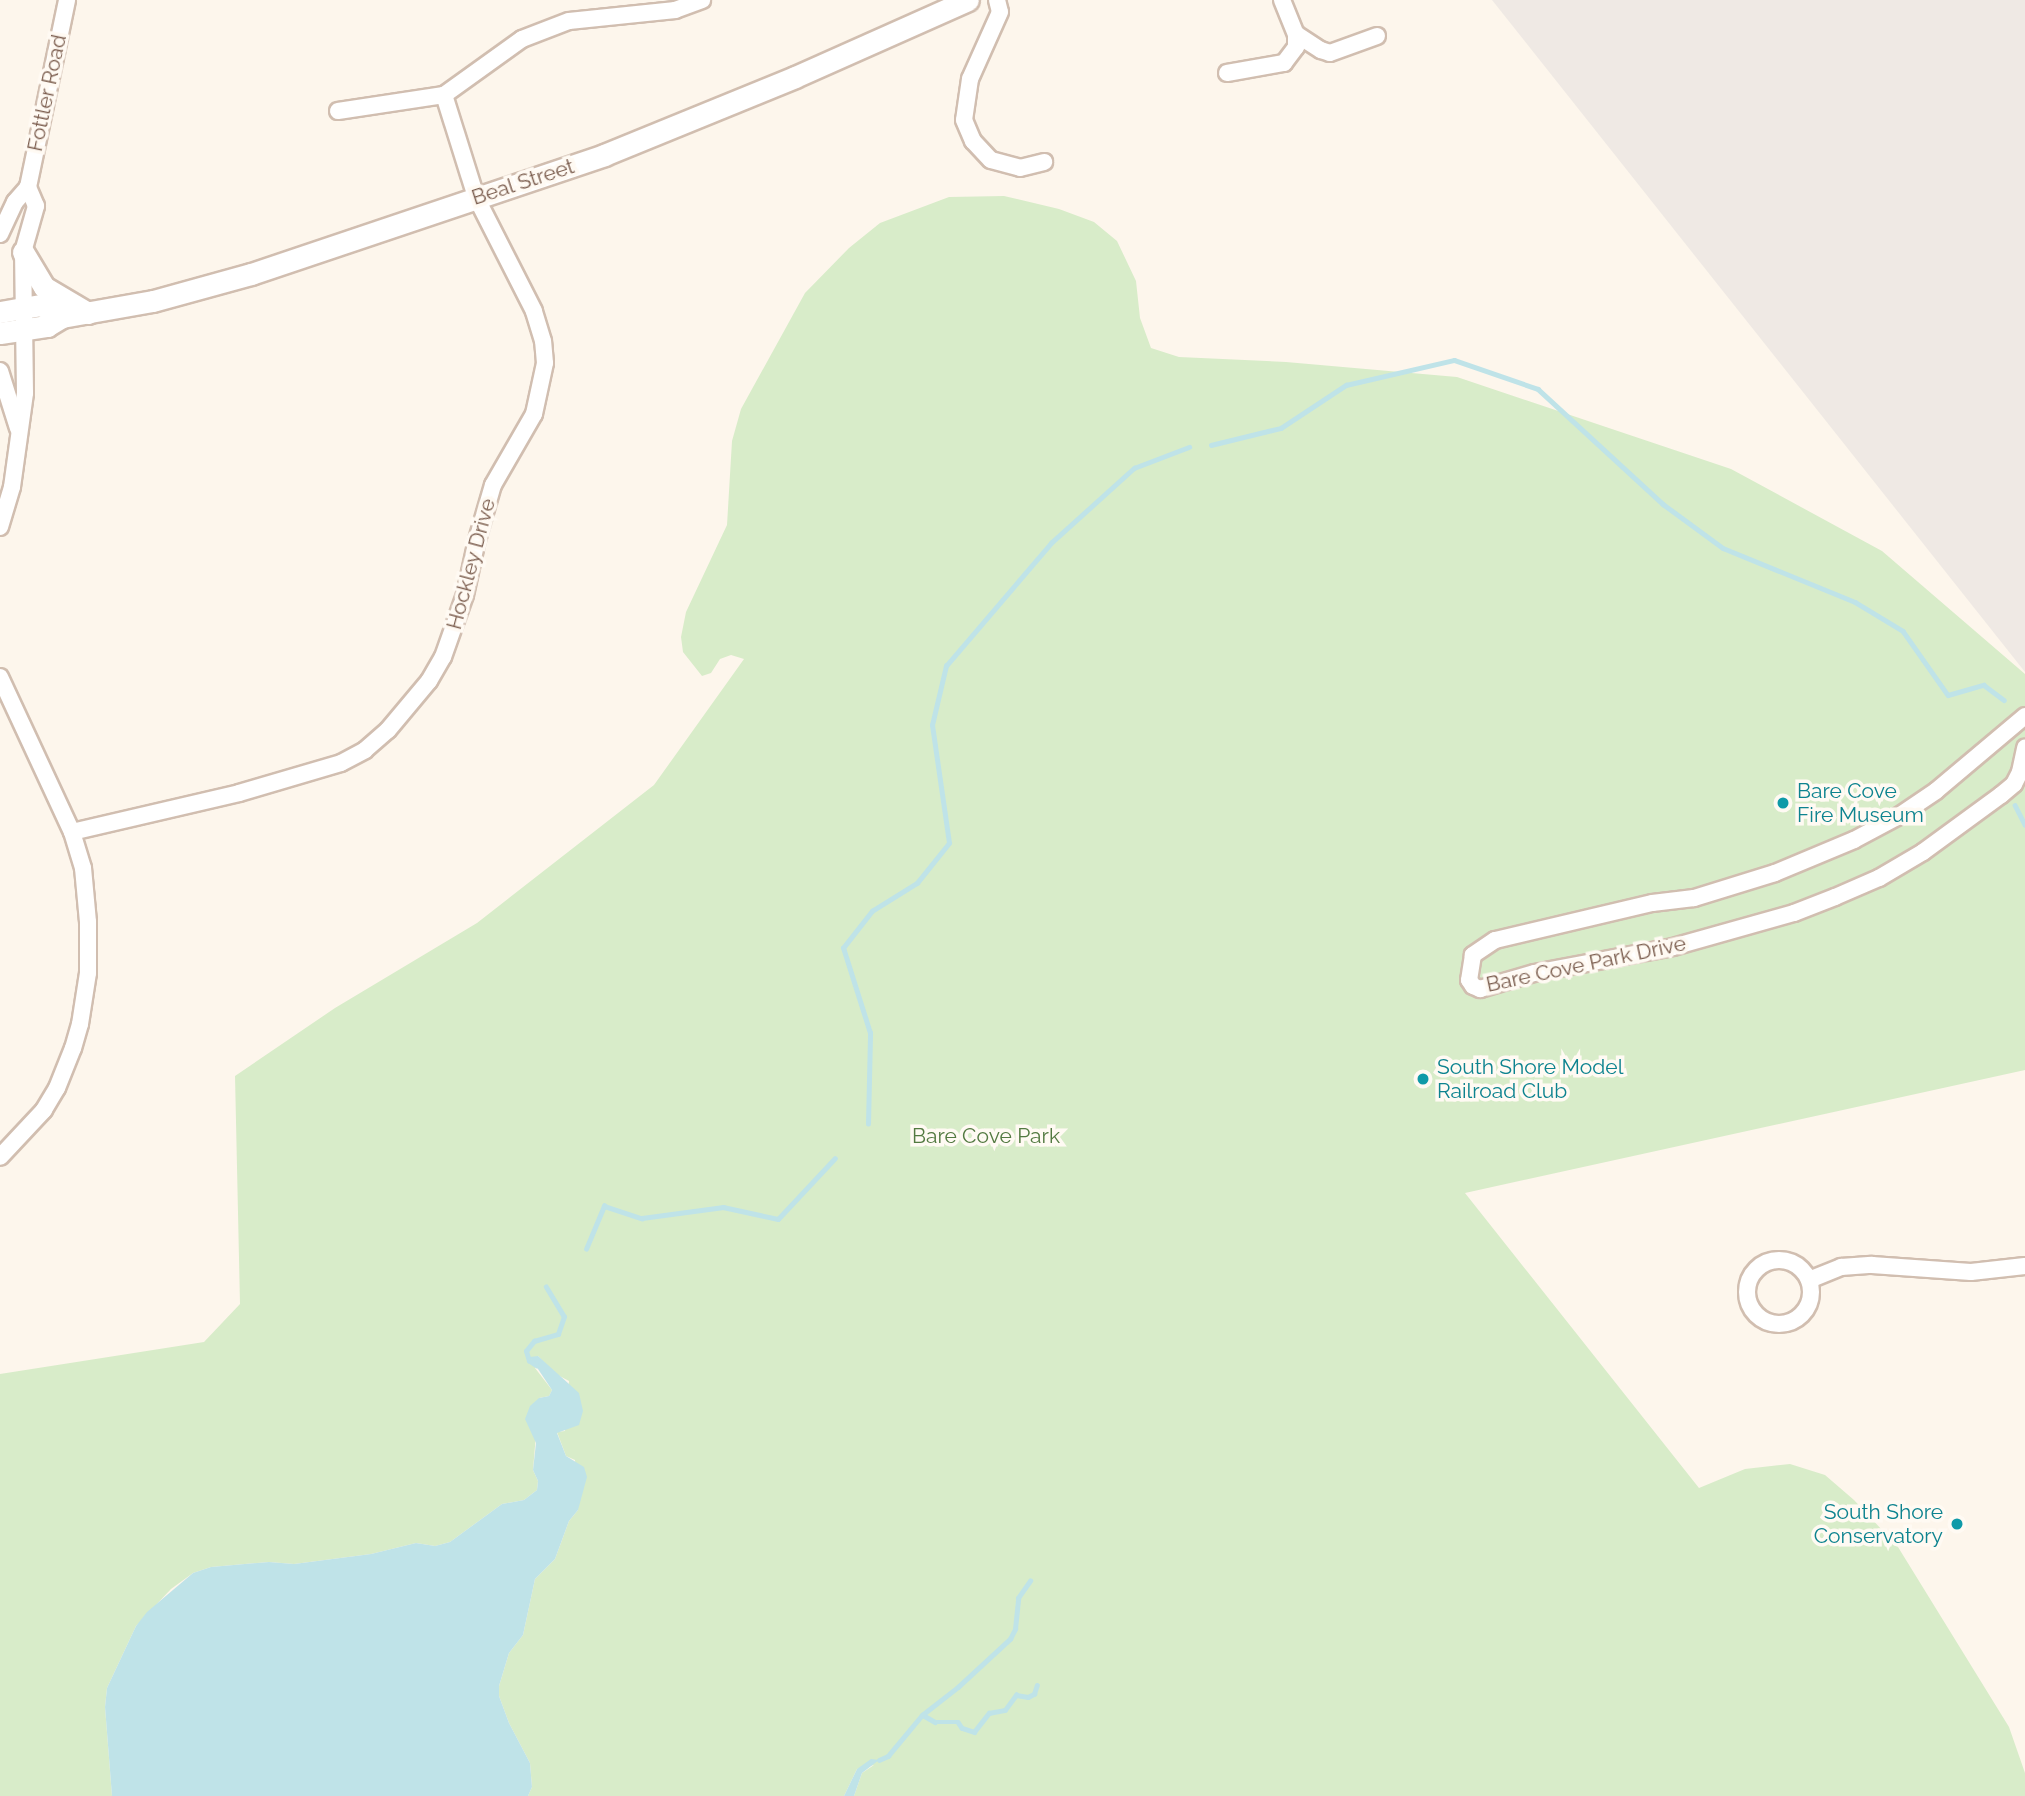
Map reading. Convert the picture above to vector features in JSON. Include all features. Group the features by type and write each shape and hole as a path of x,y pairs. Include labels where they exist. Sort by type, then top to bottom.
{"street":[{"name":"Fottler Road","path":"0,234 15,202 28,187 66,0"},
{"path":"338,111 444,95 488,61 546,28 600,16 675,10 702,0"},
{"name":"Beal Street","path":"0,313 47,326 62,317 153,301 251,274 663,132 968,0"},
{"path":"997,0 1000,12 970,79 964,120 974,141 991,160 1020,167 1044,162"},
{"path":"1227,73 1284,63 1292,57 1296,47 1296,34 1282,0"},
{"path":"1296,34 1330,53 1377,36"},
{"name":"Hockley Drive","path":"72,832 239,793 341,763 365,750 388,730 429,681 456,626 493,485 534,414 545,371 543,341 534,311 476,197 444,95"},
{"name":"Fottler Road","path":"0,527 12,487 25,394 23,252 36,206 28,187"},
{"path":"23,252 44,287 88,313"},
{"name":"Beal Street","path":"0,333 24,318"},
{"path":"0,371 19,433"},
{"path":"0,677 72,832 83,868 88,922 88,973 80,1024 57,1088 44,1110 0,1157"},
{"name":"Bare Cove Park Drive","path":"2025,716 1936,791 1899,816 1854,840 1776,873 1694,898 1652,902 1495,940 1473,955 1469,979 1480,989 1548,970 1673,947 1794,913 1835,897 1879,878 1923,852 2001,795 2014,784 2020,772 2025,748"},
{"path":"1774,1259 1792,1262 1810,1280 1812,1292 1809,1305 1799,1317 1785,1324 1763,1321 1753,1312 1746,1297 1752,1272 1774,1259"},
{"path":"1810,1280 1842,1267 1872,1265 1971,1272 2025,1266"}],"shaded area":[{"path":"1492,0 2025,0 2025,672"}],"green space":[{"name":"Bare Cove Park","path":"1004,196 1059,209 1094,222 1117,241 1136,281 1140,318 1151,348 1179,357 1286,362 1457,377 1731,469 1882,551 2025,674 2025,1070 1465,1193 1699,1488 1745,1469 1790,1464 1825,1475 1854,1500 1898,1547 2009,1727 2025,1773 2025,1796 854,1796 862,1773 874,1765 857,1769 844,1796 528,1796 532,1787 530,1763 509,1723 499,1696 499,1686 509,1653 523,1635 535,1579 555,1559 569,1521 578,1510 575,1460 566,1456 557,1432 565,1431 569,1381 554,1373 538,1356 535,1368 552,1390 549,1396 539,1398 533,1470 538,1481 537,1490 524,1500 502,1504 450,1542 435,1546 416,1543 371,1554 294,1564 269,1562 211,1567 193,1573 171,1589 136,1626 107,1688 105,1707 112,1796 0,1796 0,1374 204,1342 240,1304 235,1076 335,1008 477,923 654,785 744,659 731,655 720,659 711,673 702,676 683,652 681,637 686,612 727,525 732,441 741,409 805,293 849,248 880,223 949,197"}],"water":[{"path":"538,1356 579,1393 583,1411 579,1425 557,1433 566,1456 584,1467 587,1477 578,1510 569,1521 555,1559 535,1579 523,1635 509,1653 499,1686 499,1696 509,1723 530,1763 532,1787 528,1796 112,1796 105,1707 107,1688 136,1626 147,1612 193,1573 211,1567 269,1562 294,1564 371,1554 416,1543 435,1546 450,1542 502,1504 524,1500 537,1490 538,1481 533,1470 536,1443 525,1419 530,1406 539,1398 549,1396 552,1390 530,1357"},
{"path":"871,1759 879,1760 862,1773 854,1796 844,1796 857,1769"}],"waterway":[{"path":"1211,445 1281,428 1346,385 1454,360 1538,389 1663,504 1723,548 1855,602 1903,631 1948,695 1984,685 2004,700"},
{"path":"868,1124 870,1033 843,948 872,911 917,883 949,843 932,725 946,666 1051,543 1134,468 1189,447"},
{"path":"2015,805 2025,825"},
{"path":"586,1249 604,1206 642,1218 723,1207 778,1219 835,1158"},
{"path":"537,1366 529,1361 526,1351 534,1341 558,1334 564,1317 546,1287"},
{"path":"879,1760 888,1756 922,1715 958,1687 1010,1639 1015,1629 1018,1598 1030,1581"},
{"path":"923,1715 935,1722 958,1722 962,1728 974,1732 989,1713 1005,1710 1016,1695 1028,1697 1034,1694 1037,1685"}],"place":[{"name":"Bare Cove Fire Museum","path":"1783,803"},
{"name":"South Shore Model Railroad Club","path":"1423,1079"},
{"name":"South Shore Conservatory","path":"1957,1524"}]}
